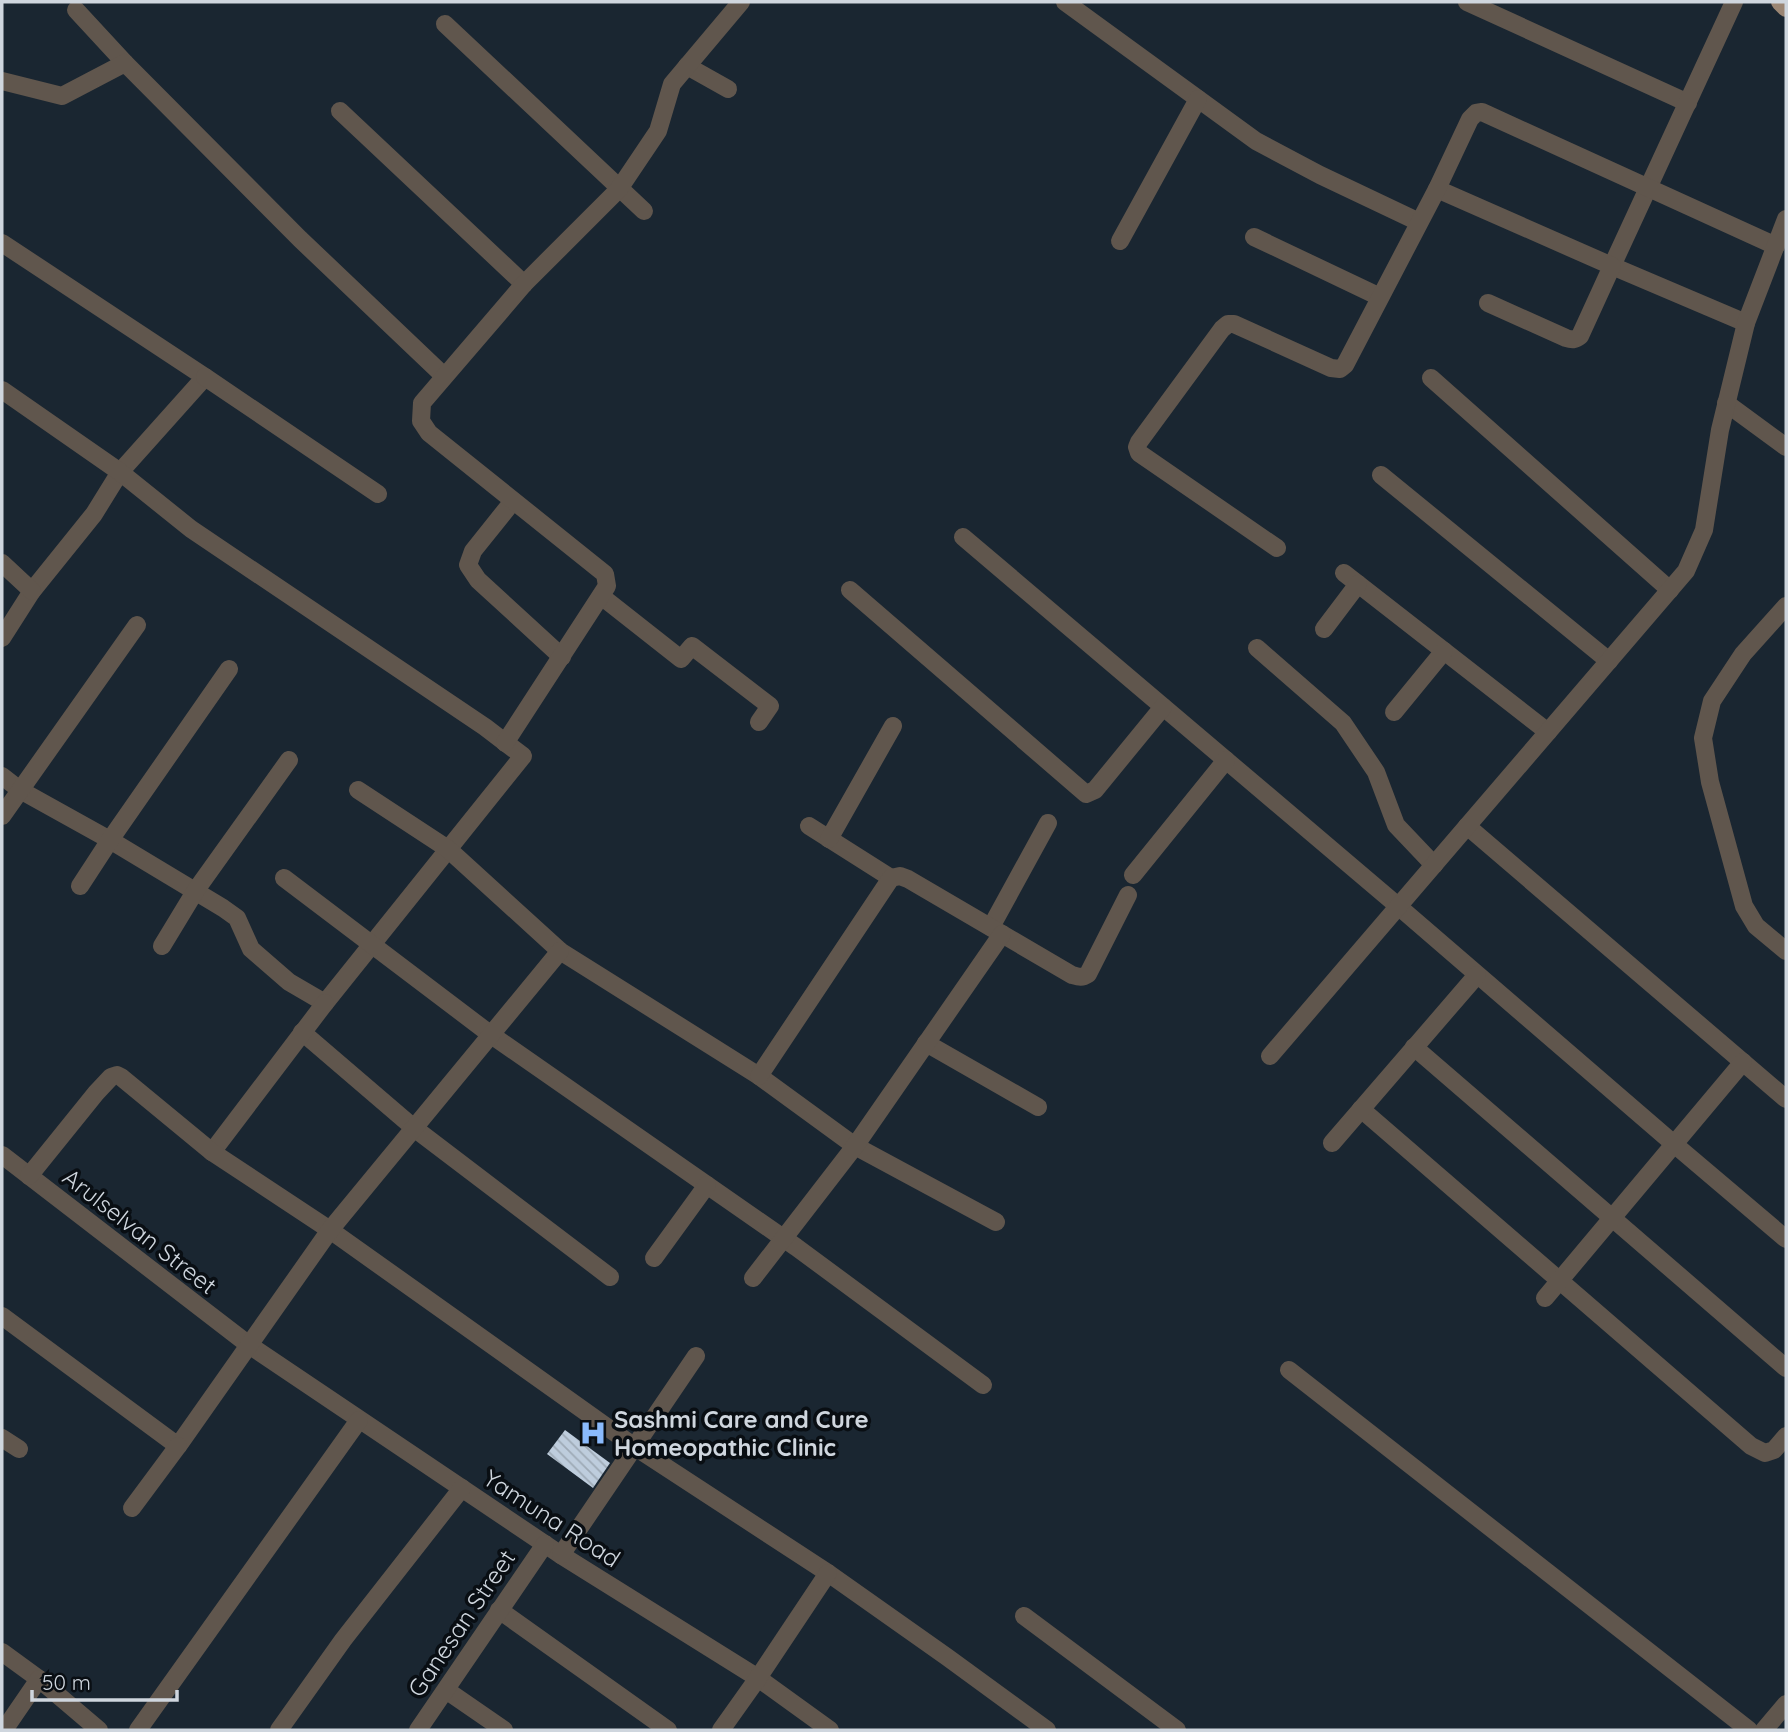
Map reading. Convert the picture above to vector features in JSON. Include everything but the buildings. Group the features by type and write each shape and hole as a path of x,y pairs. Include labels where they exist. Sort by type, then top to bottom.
{"main road":[{"path":"1780,2 1786,8"}],"street":[{"path":"1065,2 1256,141 1419,222"},
{"path":"1467,2 1688,103"},
{"path":"1488,303 1566,338 1572,340 1580,336 1734,2"},
{"path":"505,743 607,586 605,574 429,433 421,421 422,403 524,284 619,189 658,131 672,84 731,5"},
{"path":"76,10 300,239 444,376"},
{"path":"445,24 643,211"},
{"path":"2,81 62,96 125,63"},
{"path":"687,66 728,89"},
{"path":"1119,241 1198,99"},
{"path":"340,111 524,284"},
{"path":"1277,548 1139,453 1139,442 1228,324 1234,324 1331,368 1340,369 1345,365 1437,189 1470,118 1476,113 1482,112 1776,246"},
{"path":"1437,189 1746,323"},
{"path":"1270,1056 1686,571 1704,530 1720,430 1746,323 1786,219"},
{"path":"1254,237 1380,297"},
{"path":"2,243 378,495"},
{"path":"2,638 32,591 94,514 120,472 205,377"},
{"path":"1431,379 1670,590"},
{"path":"2,390 120,472 191,529 485,727 523,756 325,1003 212,1152"},
{"path":"1726,403 1786,447"},
{"path":"1381,475 1609,661"},
{"path":"513,501 473,551 468,565 478,580 562,657"},
{"path":"963,537 1786,1239"},
{"path":"2,563 32,591"},
{"path":"1324,629 1351,578 1548,732"},
{"path":"850,590 1086,794 1095,790 1163,707"},
{"path":"601,596 681,659 692,646 770,705 758,722"},
{"path":"1786,607 1743,654 1712,701 1703,738 1710,782 1744,906 1756,926 1786,951"},
{"path":"2,816 138,625"},
{"path":"1257,648 1343,723 1376,772 1396,825 1434,865"},
{"path":"1394,712 1444,651"},
{"path":"80,886 229,669"},
{"path":"829,839 893,726"},
{"path":"162,946 196,890 289,760"},
{"path":"1133,876 1226,760"},
{"path":"2,776 20,790 196,890 237,918 251,949 289,982 325,1003"},
{"path":"358,790 448,849 560,951 759,1076 855,1146 996,1222"},
{"path":"753,1278 855,1146 926,1043 996,931 1048,823"},
{"path":"809,826 891,877 908,879 1072,975 1084,977 1088,974 1128,895"},
{"path":"1467,826 1786,1100"},
{"path":"759,1076 891,877"},
{"path":"284,878 490,1034 783,1238 983,1385"},
{"path":"132,1508 330,1230 560,951"},
{"path":"1332,1143 1476,975"},
{"path":"303,1032 414,1128 610,1277"},
{"path":"926,1043 1038,1107"},
{"path":"1414,1047 1786,1368"},
{"path":"1545,1298 1743,1062"},
{"path":"29,1176 96,1093 111,1077 121,1077 212,1152 330,1230 635,1447 828,1573 1047,1730"},
{"path":"1361,1109 1756,1450 1765,1453 1774,1450 1786,1436"},
{"name":"Arulselvan Street","path":"2,1155 249,1345"},
{"path":"654,1258 706,1185"},
{"path":"2,1316 178,1446"},
{"name":"Yamuna Road","path":"249,1345 561,1555 758,1678 830,1730"},
{"path":"561,1555 696,1356"},
{"path":"1289,1370 1749,1730"},
{"path":"138,1730 359,1420"},
{"path":"2,1438 19,1449"},
{"path":"279,1730 343,1640 462,1488"},
{"name":"Ganesan Street","path":"418,1730 545,1544"},
{"path":"721,1730 828,1573"},
{"path":"499,1610 668,1730"},
{"path":"1024,1616 1177,1730"},
{"path":"2,1652 39,1679 99,1730"},
{"path":"4,1730 39,1679"},
{"path":"446,1690 504,1730"},
{"path":"1764,1730 1786,1704"}],"place":[{"name":"Sashmi Care and Cure Homeopathic Clinic","path":"593,1433"}]}
